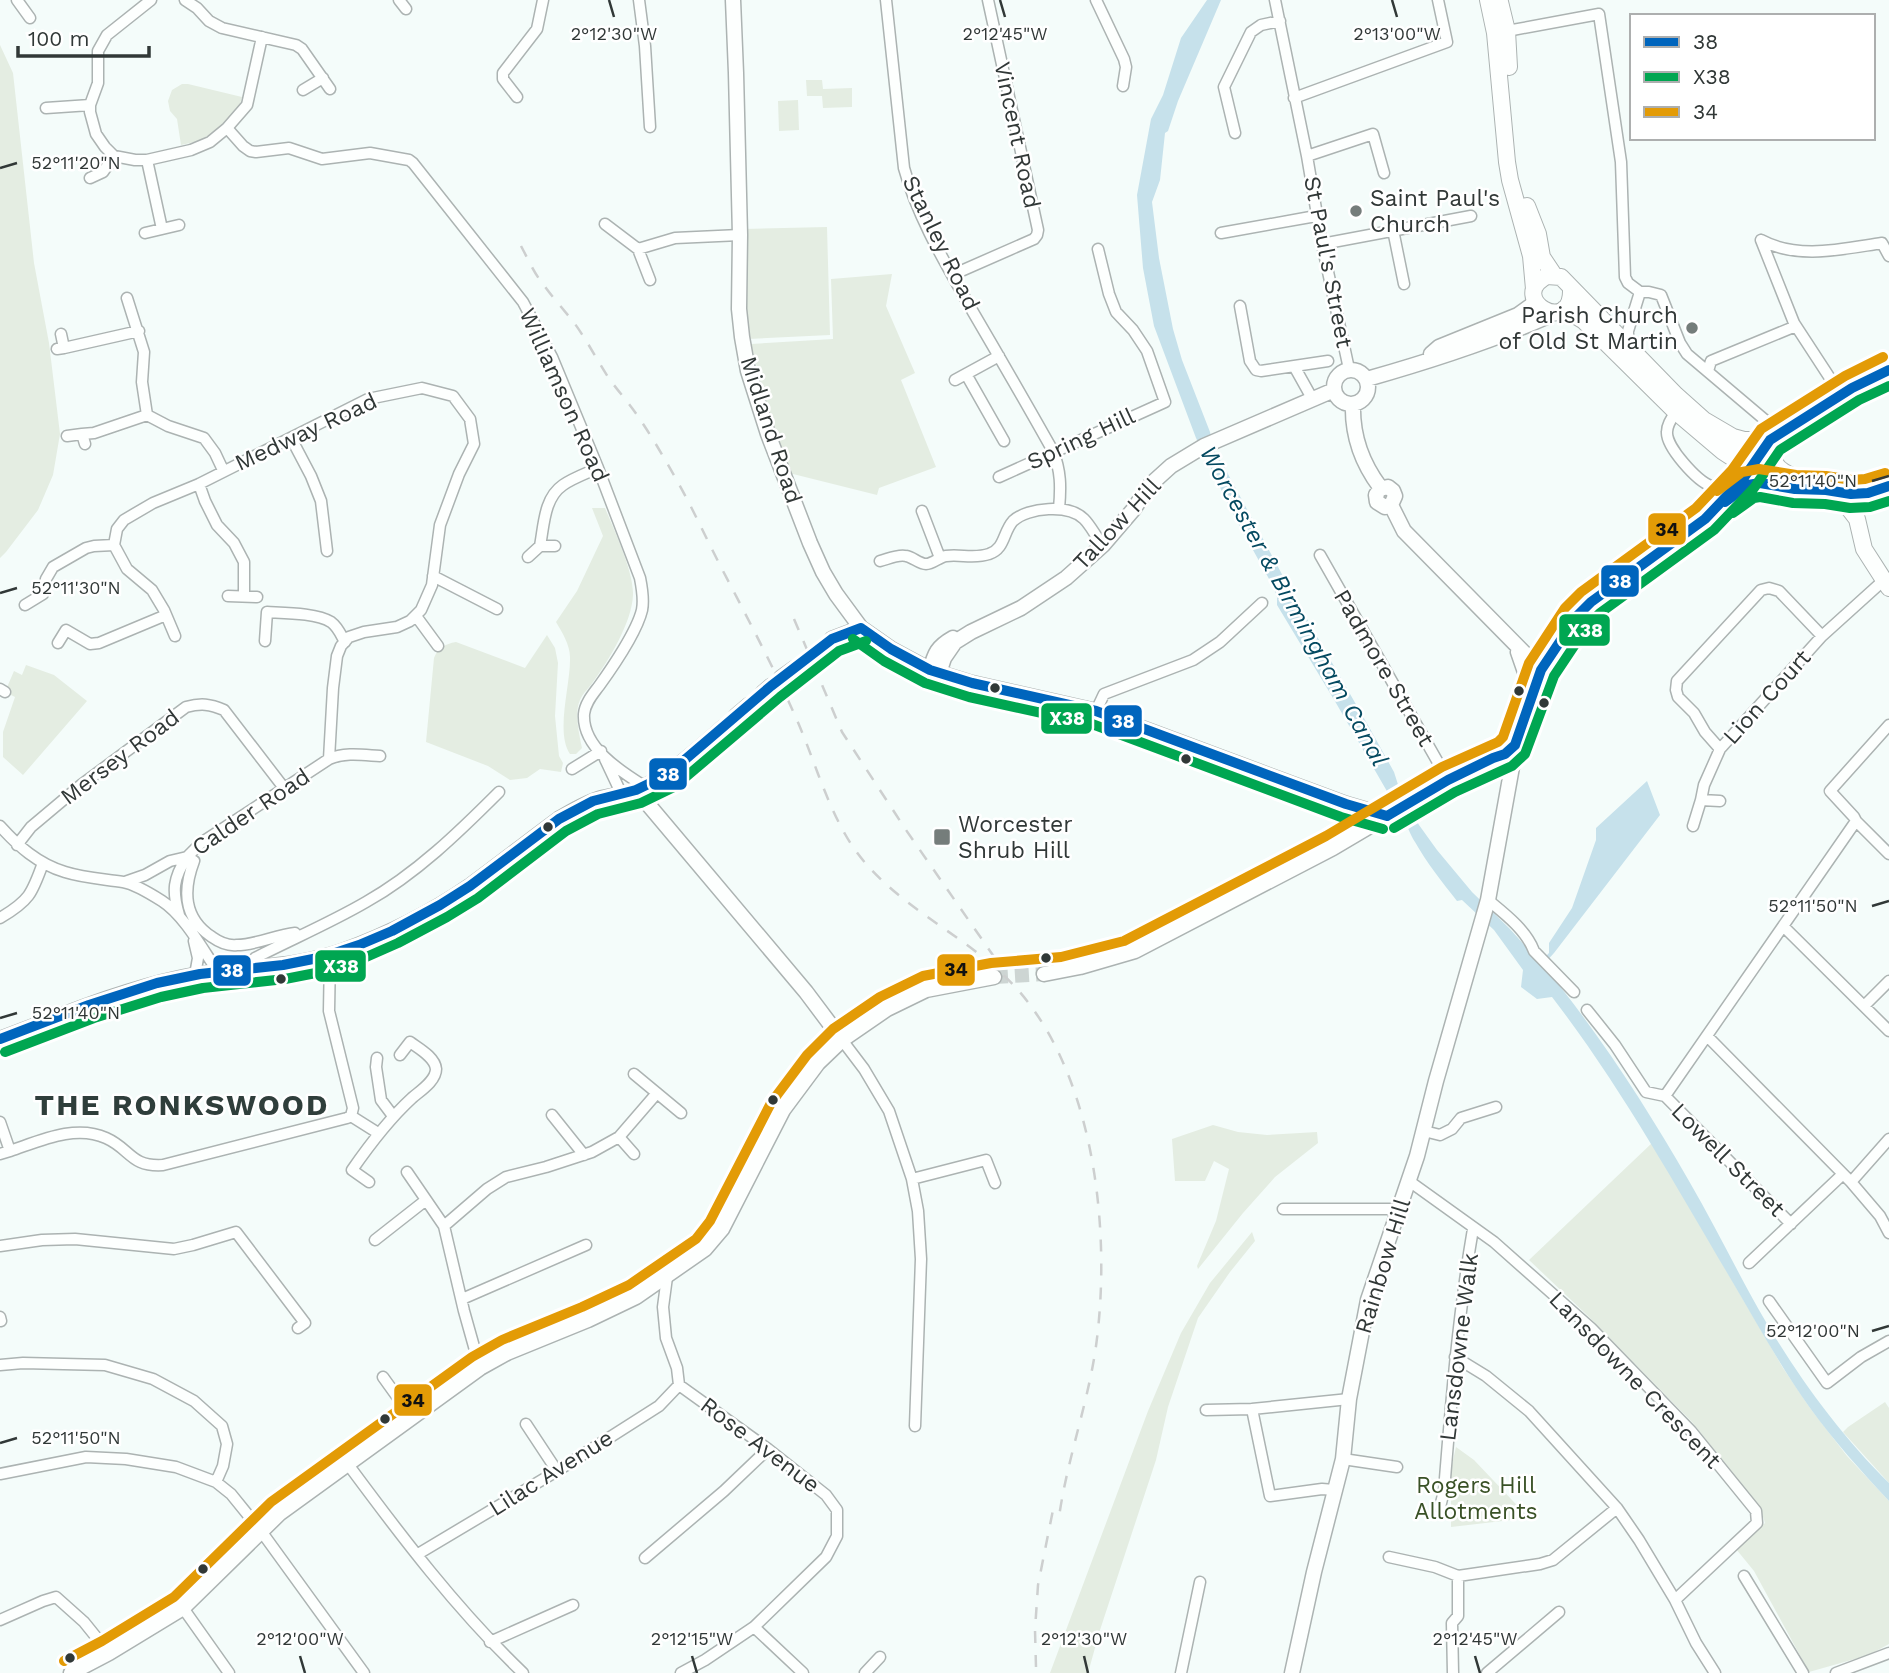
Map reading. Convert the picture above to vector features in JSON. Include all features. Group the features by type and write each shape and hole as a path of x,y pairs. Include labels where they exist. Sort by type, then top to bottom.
{"main road":[{"name":"Midland Road","path":"733,0 740,235 738,309 747,363 768,434 810,543 836,594 861,628 891,649 934,671 972,683 1096,711 1346,804 1390,814"},
{"path":"1488,0 1495,33 1508,171 1531,256 1535,296 1543,310 1557,311 1584,321 1676,412 1722,451 1744,465 1763,474 1851,494 1868,493 1889,486"},
{"path":"1499,0 1507,31 1520,181 1538,234 1542,257 1554,275"},
{"path":"1422,362 1439,347 1518,315 1535,296 1537,283 1554,275 1568,282 1628,348 1704,421 1733,437 1744,440 1771,440 1852,388 1889,370"},
{"path":"1367,379 1544,318 1557,311 1571,298 1571,288"},
{"path":"1349,369 1361,372 1369,385 1366,396 1353,404 1342,401 1334,390 1336,378 1349,369"},
{"name":"Tallow Hill","path":"934,671 955,642 1021,608 1066,579 1102,545 1133,510 1150,485 1171,466 1196,450 1334,390"},
{"path":"1044,974 1129,954 1321,855 1448,780 1505,754 1515,745 1541,670 1404,531 1391,505 1385,507 1377,502 1376,495 1380,489 1368,471 1355,435 1353,404"},
{"path":"1771,440 1772,458 1781,471 1831,491 1857,519 1864,549 1887,584"},
{"name":"Tallow Hill","path":"972,683 958,669 955,659 957,653 963,643 1000,618"},
{"path":"832,639 861,628"},
{"name":"Tallow Hill","path":"891,649 918,652 971,632"},
{"path":"934,671 935,652 944,643"},
{"path":"1515,645 1526,675 1527,710"},
{"path":"772,686 795,668"},
{"path":"736,716 749,705"},
{"path":"0,1039 153,985 195,975 330,955 344,950 436,907 574,810 604,797 634,791 667,775 724,727"},
{"name":"Rainbow Hill","path":"1292,1673 1343,1459 1349,1399 1368,1300 1424,1131 1487,902 1512,767 1505,754"},
{"path":"634,791 806,992 842,1040"},
{"path":"71,1673 89,1669 109,1653 183,1608 280,1513 480,1368 507,1353 636,1297 705,1249 722,1229 783,1110 818,1063 842,1040 887,1009 926,990 993,977"}],"street":[{"path":"17,0 30,18"},
{"path":"151,0 107,35 98,51 98,83 90,105 93,127 114,156 148,160 191,150 227,128 247,105 262,37"},
{"path":"185,0 213,24 296,45 302,49 330,89"},
{"path":"517,97 503,79 503,73 537,29 544,0"},
{"path":"639,0 650,127"},
{"name":"Stanley Road","path":"886,0 904,168 918,207 952,275 1053,451 1060,472 1059,509"},
{"name":"Vincent Road","path":"952,275 1034,239 1038,230 988,0"},
{"path":"1096,0 1124,59 1126,67 1123,86"},
{"path":"1275,2 1289,0"},
{"path":"1294,98 1447,42 1438,0"},
{"name":"St Paul's Street","path":"1275,2 1307,156 1321,244 1349,369"},
{"path":"1507,31 1599,15 1621,162 1625,277 1628,283 1640,292 1661,295 1687,354 1765,420 1771,440 1727,482 1711,486 1703,483 1683,463 1668,440 1667,428 1676,412"},
{"path":"1235,133 1224,87 1251,32 1261,25 1280,21"},
{"path":"303,90 323,78"},
{"path":"46,108 90,105"},
{"name":"Williamson Road","path":"227,128 250,151 289,148 323,159 370,153 413,163 523,302 552,357 640,578 642,610 637,623 586,705 584,715 588,734 634,791"},
{"path":"1307,156 1373,134 1384,173"},
{"path":"90,178 103,172 114,156"},
{"path":"148,160 162,229"},
{"path":"1221,233 1317,216"},
{"path":"1321,244 1471,216"},
{"path":"605,224 638,249 650,280"},
{"path":"145,233 179,225"},
{"path":"1393,230 1404,284"},
{"path":"638,249 675,238 740,235"},
{"path":"1841,396 1796,326 1761,240 1773,247 1804,252 1833,251 1882,243 1889,256"},
{"name":"Spring Hill","path":"999,477 1164,401 1147,351 1133,330 1116,312 1098,249"},
{"path":"1628,348 1628,331 1640,292"},
{"path":"127,298 144,352 142,383 147,415"},
{"path":"1240,306 1252,366 1256,370 1328,361"},
{"path":"1708,371 1711,362 1796,326"},
{"path":"61,334 61,348 139,331"},
{"path":"955,380 999,356"},
{"path":"1294,366 1313,400"},
{"path":"966,374 1004,441"},
{"name":"Medway Road","path":"114,545 117,529 124,520 153,503 199,484 368,399 422,388 453,396 470,419 474,444 459,474 440,525 428,597 416,616"},
{"path":"67,436 83,439 147,415 168,426 204,438 223,470"},
{"path":"1704,421 1739,452 1744,465"},
{"path":"291,438 321,501 327,551"},
{"path":"1709,516 1744,465"},
{"path":"528,557 540,546 546,511 555,493 562,485 598,468"},
{"path":"1541,670 1577,615 1591,602 1748,485 1760,483 1831,491"},
{"path":"199,484 217,525 234,543 244,562 244,596"},
{"path":"1709,516 1711,486"},
{"path":"880,561 904,555 928,564 945,556 990,554 999,549 1013,521 1019,517 1035,511 1059,509 1082,516 1102,545"},
{"path":"922,511 940,558"},
{"path":"25,605 43,594 46,579 53,567 86,548 114,545 127,569 152,590 175,636"},
{"path":"540,546 555,547"},
{"path":"63,548 74,556"},
{"name":"Padmore Street","path":"1320,555 1448,780"},
{"path":"433,576 496,610"},
{"name":"Lion Court","path":"1693,826 1704,785 1720,749 1822,636 1887,584"},
{"path":"1720,749 1705,732 1694,713 1678,697 1677,681 1761,590 1769,588 1779,592 1822,636"},
{"path":"228,596 257,597"},
{"path":"1096,711 1104,694 1205,654 1262,603"},
{"path":"265,641 267,612 307,615 327,620 336,627 345,642"},
{"path":"58,643 66,630 90,644 99,643 166,615"},
{"path":"328,760 337,656 349,637 397,627 416,616 438,646"},
{"name":"Mersey Road","path":"17,845 31,827 81,785 186,707 201,703 224,710 284,788"},
{"path":"1889,725 1830,791 1889,854"},
{"path":"572,769 602,752"},
{"name":"Williamson Road","path":"602,752 622,772 634,791"},
{"name":"Calder Road","path":"125,882 170,861 187,857 201,843 328,760 350,754 380,756"},
{"path":"246,969 255,958 358,907 394,884 466,825 499,792"},
{"path":"1701,800 1720,801"},
{"path":"1665,1096 1856,821"},
{"path":"0,826 17,845 43,863 77,876 125,882 163,901 180,916"},
{"path":"218,972 180,916 176,904 174,886 187,857 194,860 187,883 190,911 202,930 217,941 238,945 305,932"},
{"path":"0,918 26,900 34,888 43,863"},
{"path":"1487,902 1512,920 1534,951 1574,992"},
{"path":"1784,927 1889,1031"},
{"path":"192,935 198,958 195,975"},
{"path":"330,955 329,1011 353,1108 351,1116"},
{"path":"1864,1006 1889,981"},
{"name":"Lowell Street","path":"1587,1010 1615,1045 1646,1092 1665,1096 1791,1224"},
{"path":"1707,1036 1847,1178 1880,1216 1889,1233"},
{"path":"369,1182 352,1170 378,1133 436,1072 431,1058 412,1039 400,1055"},
{"path":"842,1040 864,1069 889,1111 912,1179 918,1211 921,1259 915,1426"},
{"path":"377,1058 382,1100 393,1116"},
{"path":"634,1074 681,1113"},
{"path":"443,1226 487,1189 506,1177 584,1155 619,1137 657,1093"},
{"path":"1424,1131 1440,1135 1452,1129 1461,1118 1496,1107"},
{"path":"552,1115 584,1155"},
{"path":"351,1116 378,1133"},
{"path":"0,1122 5,1152 68,1133 81,1132 107,1138 143,1164 163,1164 351,1116"},
{"path":"619,1137 634,1154"},
{"path":"1749,1264 1889,1139"},
{"path":"912,1179 986,1160 995,1183"},
{"path":"407,1172 443,1226 480,1368"},
{"name":"Lansdowne Crescent","path":"1409,1181 1494,1242 1591,1328 1691,1432 1756,1511 1757,1523 1675,1600"},
{"path":"375,1240 426,1200"},
{"path":"1283,1209 1399,1209"},
{"name":"Lansdowne Walk","path":"1440,1507 1444,1491 1464,1281 1474,1229"},
{"path":"0,1246 75,1239 174,1249 241,1230 305,1323"},
{"path":"462,1299 586,1245"},
{"name":"Rose Avenue","path":"667,1277 663,1307 666,1338 677,1368 679,1385 768,1449 826,1495 837,1510 837,1535 826,1557 754,1627 681,1673"},
{"path":"1769,1301 1827,1383 1861,1357 1889,1341"},
{"path":"1455,1357 1486,1376 1529,1411 1617,1508 1675,1600 1696,1643 1715,1673"},
{"path":"0,1365 105,1365 153,1379 194,1401 222,1426 227,1444 223,1466 216,1482"},
{"path":"383,1377 411,1416"},
{"name":"Lilac Avenue","path":"418,1554 659,1406 679,1385"},
{"path":"1206,1410 1252,1409 1349,1399"},
{"path":"1252,1409 1270,1496 1322,1489 1335,1490"},
{"path":"526,1424 556,1471"},
{"path":"645,1558 724,1491 768,1449"},
{"path":"0,1475 86,1457 127,1459 176,1467 216,1482 231,1494 261,1531 363,1673"},
{"path":"1343,1459 1397,1467"},
{"path":"346,1463 407,1543 490,1642 523,1673"},
{"path":"1389,1557 1435,1567 1458,1576 1541,1564 1553,1560 1617,1508"},
{"path":"1453,1673 1452,1623 1458,1616 1458,1576"},
{"path":"1745,1576 1803,1673"},
{"path":"1181,1673 1200,1582"},
{"path":"0,1620 56,1597 84,1622 109,1653"},
{"path":"490,1642 573,1605"},
{"path":"183,1608 229,1673"},
{"path":"1487,1673 1559,1612"},
{"path":"754,1627 803,1673"},
{"path":"1836,1673 1889,1653"},
{"path":"865,1673 880,1657"}],"green space":[{"path":"0,45 13,73 34,263 49,343 60,434 53,475 38,510 0,558"},
{"path":"806,80 822,80 823,89 852,88 852,107 823,108 822,96 807,96"},
{"path":"182,84 242,97 239,108 217,130 199,141 181,145 177,119 170,111 168,101 172,90"},
{"path":"798,100 799,130 779,131 778,101"},
{"path":"827,227 830,335 748,339 744,301 743,229"},
{"path":"892,274 886,306 915,373 901,380 936,467 879,488 877,495 789,475 751,344 833,339 831,279"},
{"path":"592,508 605,508 627,563 633,595 629,617 619,640 578,705 578,730 582,748 576,754 570,754 566,745 564,721 570,652 556,622 577,591 603,536"},
{"path":"547,635 555,648 558,663 555,716 559,756 563,763 561,772 540,769 527,778 510,780 488,766 426,742 434,658 440,649 456,642 525,668"},
{"path":"26,665 54,675 87,701 23,775 3,757 3,732 15,697 5,692 14,671 22,675"},
{"path":"1213,1125 1238,1132 1267,1135 1317,1132 1318,1143 1275,1177 1198,1269 1216,1221 1229,1169 1214,1161 1205,1181 1175,1181 1172,1139"},
{"path":"1652,1143 1783,1368 1847,1456 1889,1501 1889,1644 1869,1655 1809,1672 1754,1571 1736,1549 1765,1523 1760,1507 1692,1422 1529,1260"},
{"path":"1252,1232 1255,1241 1198,1318 1168,1407 1156,1460 1088,1673 1050,1673 1148,1411 1181,1333 1210,1283"},
{"path":"1885,1402 1889,1408 1889,1483 1843,1432"},
{"name":"Rogers Hill Allotments","path":"1456,1447 1474,1460 1529,1518 1451,1527 1451,1469"}],"water":[{"name":"Worcester & Birmingham Canal","path":"1207,0 1221,0 1165,133 1160,180 1152,202 1159,258 1173,329 1216,456 1394,772 1401,794 1419,825 1472,892 1540,962 1549,953 1549,943 1572,908 1596,840 1596,828 1647,781 1660,815 1543,965 1602,1043 1656,1125 1699,1198 1756,1305 1793,1364 1838,1427 1889,1483 1889,1501 1838,1444 1799,1392 1645,1134 1577,1030 1552,997 1537,999 1521,987 1523,970 1494,930 1462,900 1457,901 1425,857 1397,803 1388,793 1277,605 1273,586 1233,514 1196,438 1154,326 1143,268 1137,195 1151,119 1163,95 1181,38"}],"tunnel":[{"path":"795,668 832,639"},
{"path":"994,977 1044,974"}],"railway":[{"path":"521,246 540,280 575,324 610,380 631,406 681,488 779,682 845,834 881,880 975,951 1018,990 1045,1027 1066,1069 1082,1115 1092,1163 1099,1212 1101,1261 1100,1309 1095,1353 1059,1517"},
{"path":"794,619 842,732 997,961"},
{"path":"1036,1667 1038,1585 1054,1505"}],"transit line":[{"name":"34","path":"64,1661 174,1597 271,1502 472,1357 502,1340 629,1285 696,1239 710,1221 771,1103 807,1055 833,1029 880,997 923,976 991,963 1061,957 1124,941 1326,836 1442,767 1498,742 1503,737 1529,663 1565,608 1581,592 1696,508 1732,470 1761,429 1845,376 1883,357"},
{"name":"38","path":"1387,816 1448,780 1505,754 1515,745 1541,670 1577,616 1591,602 1705,519 1743,479 1770,440 1852,388 1889,370"},
{"name":"X38","path":"1394,828 1455,792 1512,766 1525,754 1554,676 1588,625 1600,613 1714,530 1754,488 1780,450 1859,400 1889,386"},
{"name":"34","path":"1717,491 1742,472 1759,469 1852,480 1885,473"},
{"name":"38","path":"1725,502 1748,485 1760,483 1851,494 1868,493 1889,486"},
{"name":"X38","path":"1733,513 1754,498 1760,497 1850,508 1870,507 1889,501"},
{"name":"38","path":"861,628 891,649 930,670 972,683 1096,711 1346,804 1387,816"},
{"name":"38","path":"0,1039 89,1005 157,983 200,974 283,965 323,957 392,931 470,886 559,819 593,801 636,790 667,775 771,686 832,639 861,628"},
{"name":"X38","path":"853,639 884,661 925,683 969,697 1092,724 1341,817 1383,829"},
{"name":"X38","path":"5,1052 94,1018 161,997 203,988 285,979 326,971 398,943 478,898 566,831 598,814 641,803 674,787 839,651 866,641"}],"place":[{"name":"Saint Paul's Church","path":"1356,211"},
{"name":"Parish Church of Old St Martin","path":"1692,328"},
{"name":"Worcester Shrub Hill","path":"942,837"}],"district":[{"name":"THE RONKSWOOD","path":"182,1104"}]}
